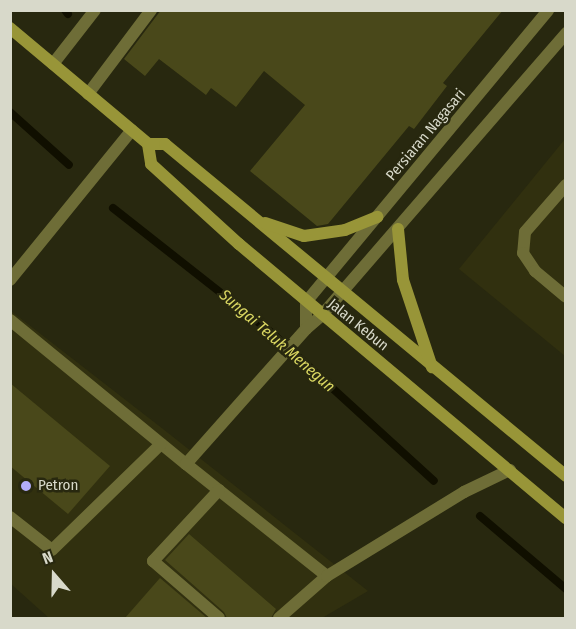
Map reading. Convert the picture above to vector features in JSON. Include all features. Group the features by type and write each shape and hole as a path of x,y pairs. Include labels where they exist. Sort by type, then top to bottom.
{"main road":[{"name":"Jalan Kebun","path":"10,28 132,130 147,144 151,164 306,302 566,518"},
{"name":"Jalan Kebun","path":"147,144 165,144 432,368 566,476"},
{"path":"258,221 304,236 345,230 377,217"},
{"path":"398,229 403,280 432,368"}],"street":[{"path":"53,64 95,10"},
{"path":"88,94 152,10"},
{"name":"Persiaran Nagasari","path":"306,302 548,10"},
{"path":"186,464 343,292 566,33"},
{"path":"10,280 132,130"},
{"path":"566,185 525,232 523,253 535,271 566,297"},
{"path":"303,334 306,302"},
{"path":"10,320 327,576"},
{"path":"10,518 52,550 161,444"},
{"path":"279,618 327,576 464,492 510,470"},
{"path":"219,490 153,561 219,618"}],"shaded area":[{"path":"565,139 565,356 459,269"},
{"path":"11,311 368,591 322,618 49,618 11,584"}],"building":[{"path":"161,10 503,10 443,83 447,86 414,129 409,126 328,224 317,226 250,171 305,105 264,71 236,107 211,88 206,95 159,59 145,76 124,59"},
{"path":"10,383 110,466 68,514 10,466"},
{"path":"189,534 276,609 271,618 227,618 224,612 165,560"},
{"path":"160,578 207,618 125,618"}],"waterway":[{"path":"65,10 68,14"},
{"name":"Sungai Teluk Menegun","path":"10,112 69,165"},
{"name":"Sungai Teluk Menegun","path":"113,208 272,333 434,481"},
{"name":"Sungai Teluk Menegun","path":"480,516 566,589"}],"place":[{"name":"Petron","path":"26,486"}]}
